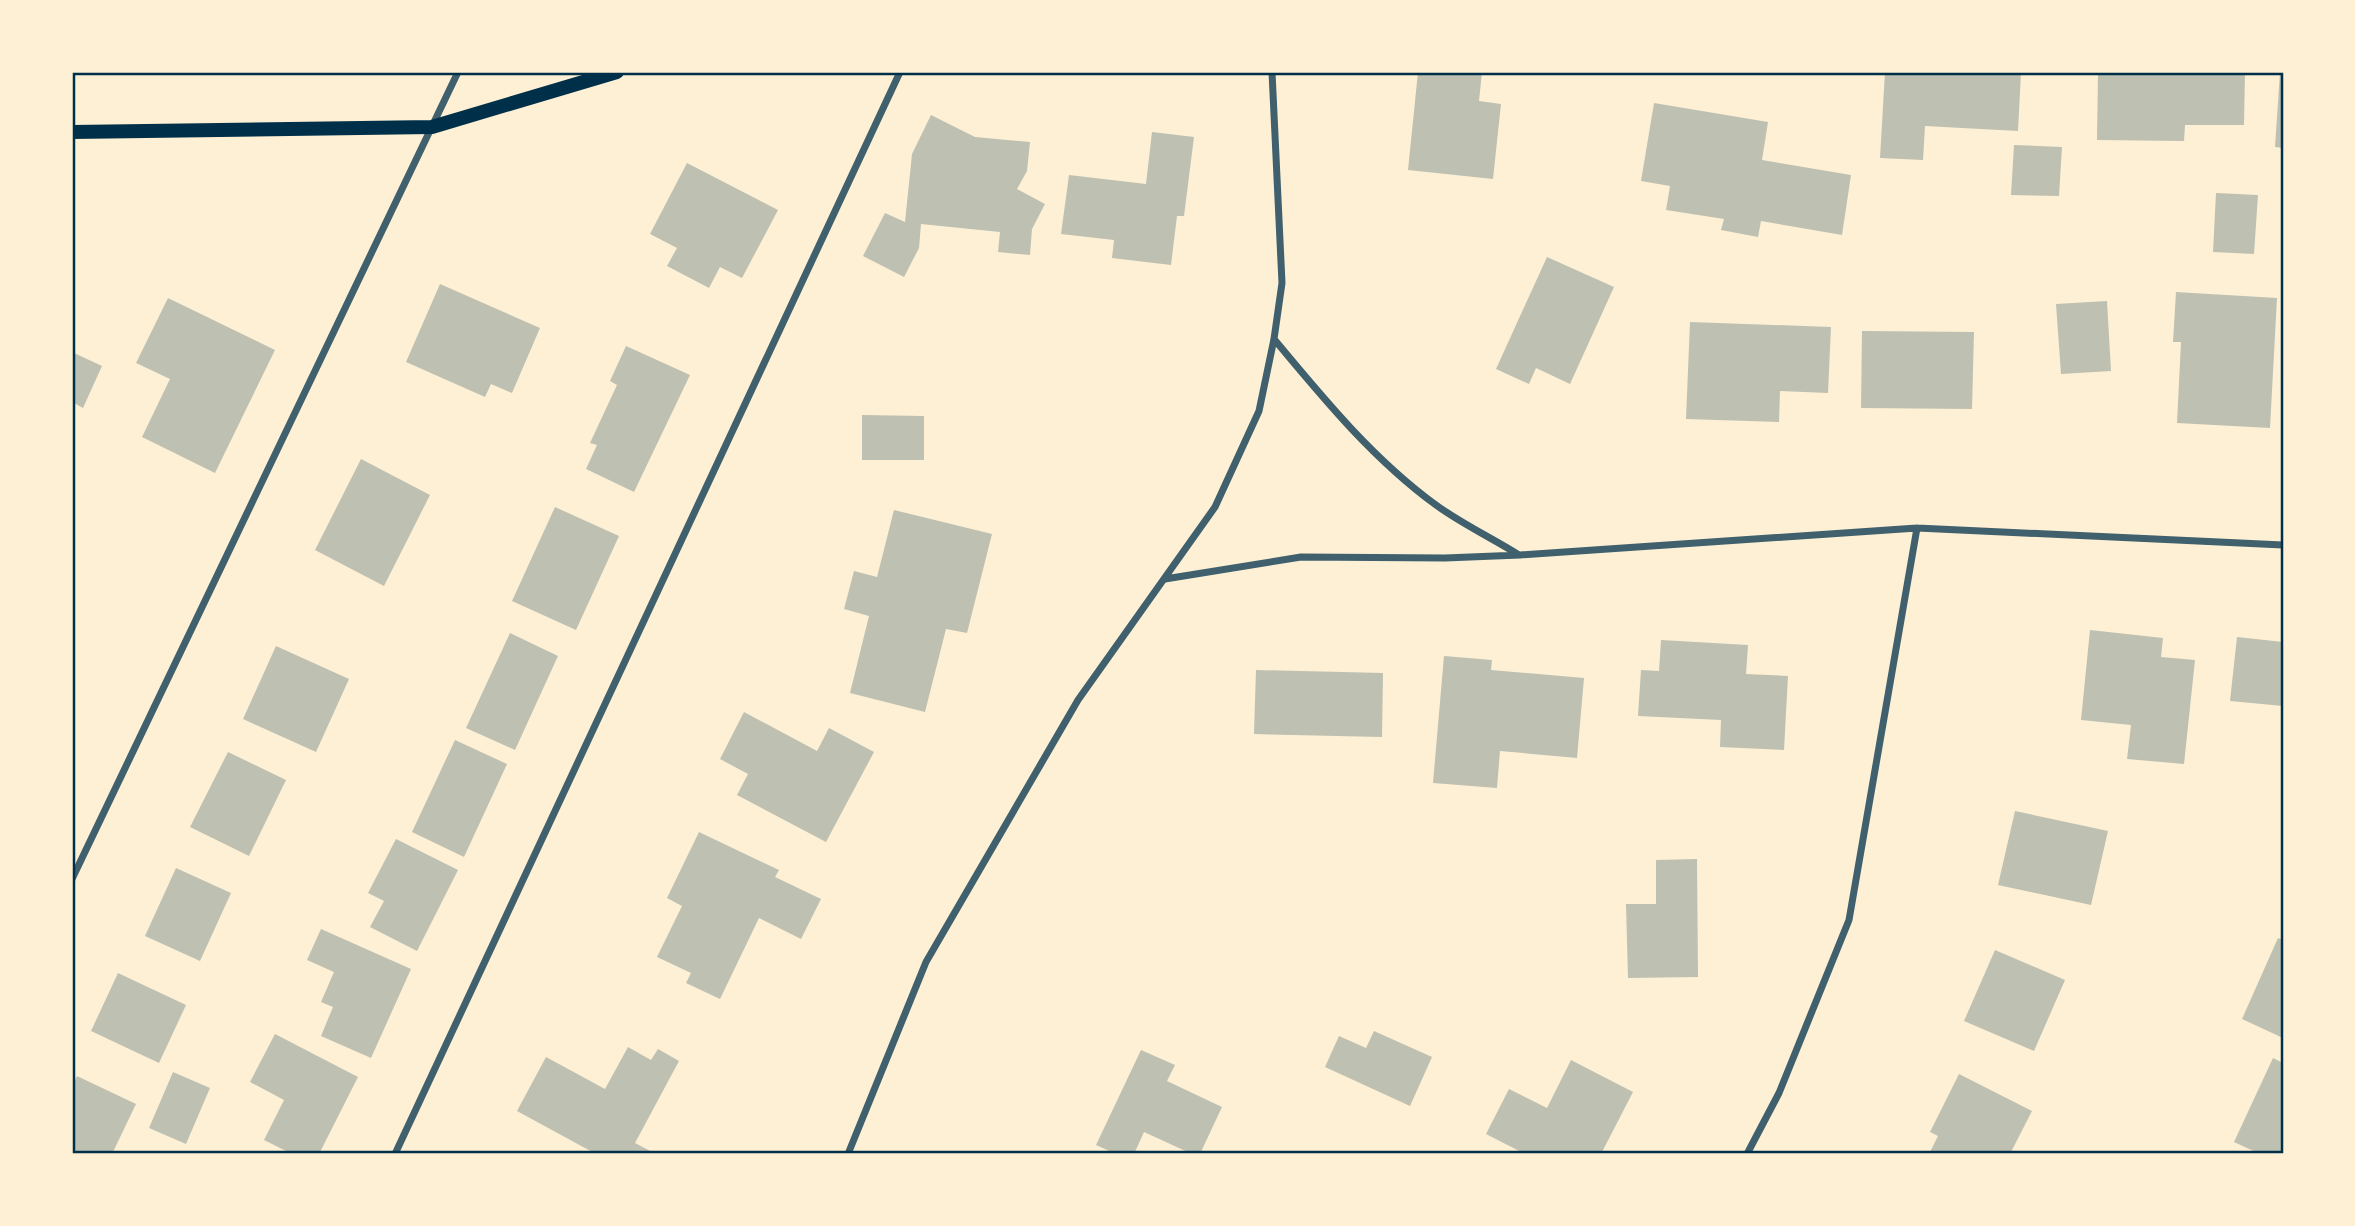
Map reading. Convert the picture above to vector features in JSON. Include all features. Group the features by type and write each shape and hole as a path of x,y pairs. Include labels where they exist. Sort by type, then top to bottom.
{"main road":[{"path":"72,132 432,127 617,72"}],"street":[{"path":"72,879 458,72"},
{"path":"395,1154 900,72"},
{"path":"848,1154 926,962 1078,701 1215,507 1259,411 1275,339 1282,283 1272,72"},
{"path":"1275,339 1336,414 1378,455 1436,505 1520,555"},
{"path":"1165,579 1301,557 1445,558 1520,555 1917,528 2283,545"},
{"path":"1747,1154 1779,1093 1849,920 1917,528"}],"building":[{"path":"1418,72 1482,72 1479,101 1501,104 1493,179 1408,170"},
{"path":"1885,72 2021,72 2018,131 1925,126 1923,160 1880,158"},
{"path":"2098,72 2245,72 2244,125 2185,125 2184,141 2097,140"},
{"path":"2280,72 2283,72 2283,148 2275,147"},
{"path":"1654,103 1768,122 1762,160 1851,175 1842,235 1761,221 1758,237 1721,230 1724,219 1666,210 1670,186 1641,181"},
{"path":"931,115 975,137 1030,142 1027,171 1017,189 1045,204 1032,229 1030,255 998,252 1000,232 921,224 919,248 904,277 863,256 885,213 905,222 912,154"},
{"path":"1152,132 1194,137 1184,216 1177,216 1171,265 1112,258 1114,240 1061,234 1069,175 1146,184"},
{"path":"2014,145 2062,147 2059,196 2011,195"},
{"path":"687,163 778,210 742,278 720,267 709,288 667,266 677,248 650,234"},
{"path":"2216,193 2258,195 2254,254 2213,252"},
{"path":"1547,257 1614,287 1570,384 1536,368 1529,384 1496,369"},
{"path":"440,284 540,328 512,393 491,384 485,397 406,362"},
{"path":"2176,292 2277,298 2270,428 2177,423 2181,342 2173,342"},
{"path":"168,298 275,350 215,473 142,437 170,379 136,363"},
{"path":"2107,301 2111,371 2061,374 2056,304"},
{"path":"1690,322 1831,327 1828,393 1780,391 1779,422 1686,419"},
{"path":"1862,331 1974,332 1972,409 1861,408"},
{"path":"626,346 690,375 634,492 586,469 597,445 590,443 617,385 610,381"},
{"path":"72,352 102,366 83,408 72,402"},
{"path":"862,415 924,416 924,460 862,460"},
{"path":"361,459 430,495 384,586 315,550"},
{"path":"555,507 619,536 576,630 512,601"},
{"path":"894,510 992,534 967,633 946,629 925,712 850,693 869,616 844,609 854,571 877,577"},
{"path":"2090,630 2163,638 2161,657 2195,660 2184,764 2127,759 2131,725 2081,720"},
{"path":"510,633 558,656 515,750 466,728"},
{"path":"2237,637 2283,642 2283,706 2230,701"},
{"path":"1661,640 1748,645 1746,674 1788,676 1784,750 1720,747 1721,720 1638,716 1641,670 1659,671"},
{"path":"276,646 349,679 316,752 243,719"},
{"path":"1444,656 1492,660 1491,670 1584,678 1577,758 1500,751 1497,788 1433,783"},
{"path":"1256,670 1383,673 1382,737 1254,734"},
{"path":"744,712 817,751 829,728 874,752 826,842 737,795 748,774 720,759"},
{"path":"455,740 507,764 464,857 412,832"},
{"path":"228,752 286,780 249,856 190,827"},
{"path":"2015,811 2108,831 2091,905 1998,885"},
{"path":"699,832 779,870 775,877 821,899 801,939 759,918 720,999 686,983 691,973 657,957 682,906 667,898"},
{"path":"396,839 458,870 417,951 370,927 384,901 368,893"},
{"path":"1697,859 1698,977 1628,978 1626,904 1656,904 1656,860"},
{"path":"176,868 231,893 200,961 145,936"},
{"path":"321,929 411,969 371,1058 321,1036 333,1007 321,1002 334,972 307,960"},
{"path":"2278,938 2283,940 2283,1038 2242,1019"},
{"path":"1995,950 2065,980 2034,1051 1964,1021"},
{"path":"118,973 186,1005 159,1063 91,1031"},
{"path":"1374,1031 1432,1057 1410,1106 1325,1067 1339,1036 1366,1048"},
{"path":"275,1034 358,1077 319,1154 292,1154 264,1140 284,1100 250,1082"},
{"path":"628,1047 651,1060 658,1049 679,1061 635,1143 656,1154 596,1154 517,1111 546,1057 605,1089"},
{"path":"1141,1050 1175,1065 1167,1081 1222,1107 1200,1154 1192,1154 1144,1132 1134,1154 1116,1154 1096,1145"},
{"path":"2273,1058 2283,1063 2283,1154 2260,1154 2234,1142"},
{"path":"1571,1060 1633,1092 1601,1154 1525,1154 1486,1134 1509,1089 1547,1108"},
{"path":"173,1072 210,1088 186,1144 149,1128"},
{"path":"1959,1074 2032,1111 2010,1154 1929,1154 1938,1136 1930,1132"},
{"path":"77,1076 136,1104 112,1154 72,1154 72,1087"}]}
